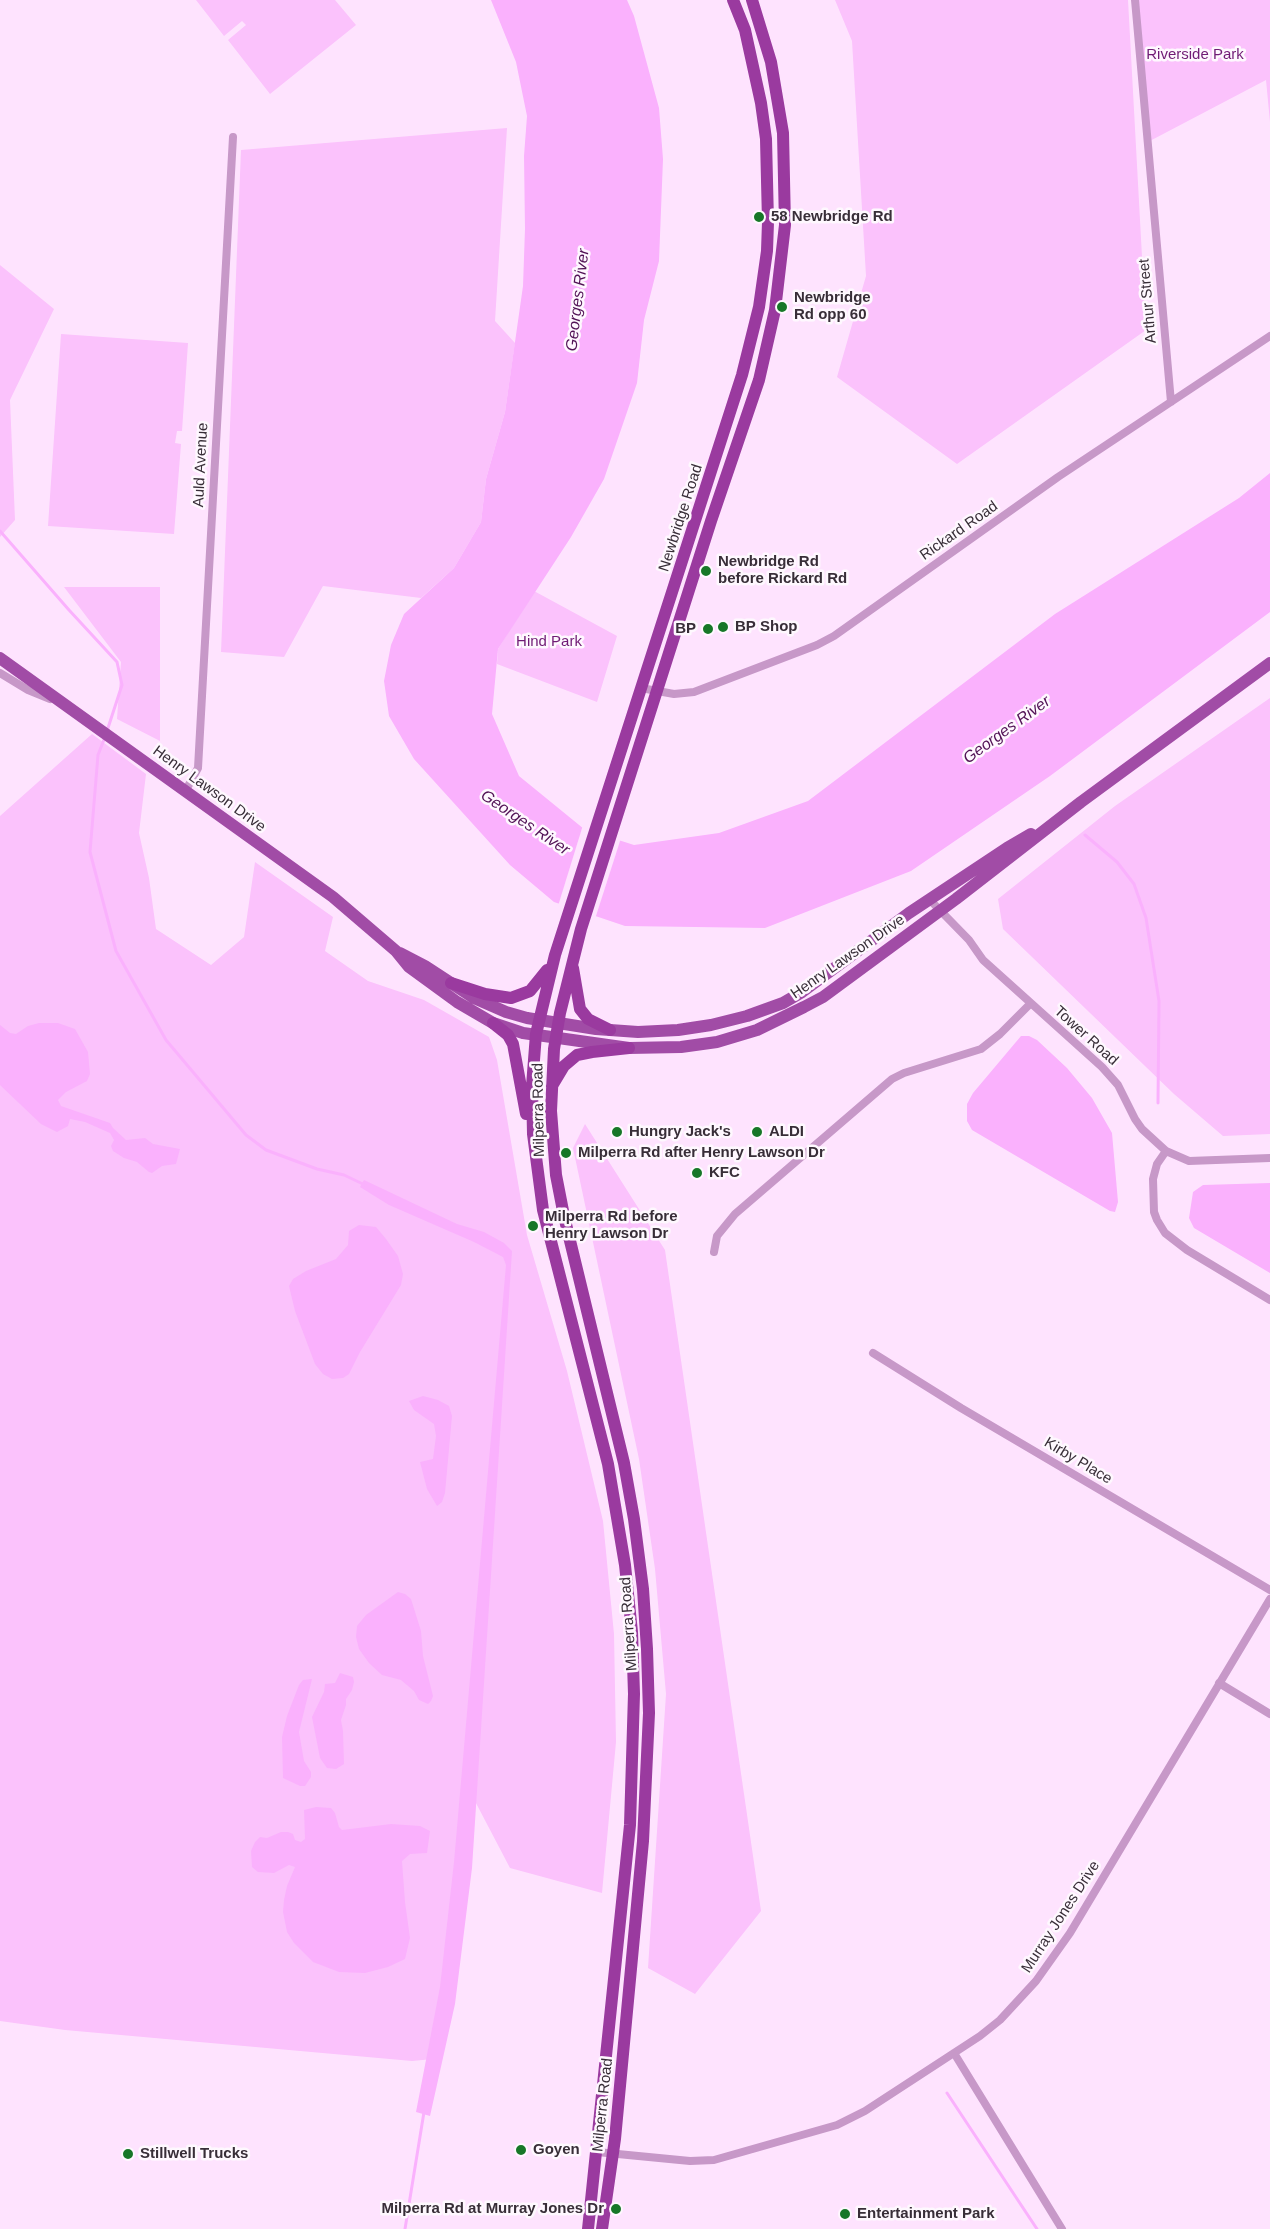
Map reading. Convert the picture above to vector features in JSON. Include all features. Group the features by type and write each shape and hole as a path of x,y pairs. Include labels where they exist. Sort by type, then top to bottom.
{"highway":[{"name":"Newbridge Road","path":"536,1034 564,924 751,342 763,279 768,222 766,139 748,42 733,0"},
{"name":"Newbridge Road","path":"558,1023 581,929 759,380 768,346 780,281 785,216 783,133 771,62 752,0"},
{"path":"452,983 493,996 511,998 523,995 541,980 555,955"},
{"path":"572,964 580,1009 588,1019 610,1030"},
{"path":"493,1023 508,1035 513,1044 535,1159"},
{"name":"Milperra Road","path":"558,1023 552,1087 552,1132 556,1175 624,1463 643,1589 647,1648 649,1713 644,1830 613,2154 602,2229"},
{"name":"Milperra Road","path":"536,1034 531,1105 535,1159 543,1210 608,1464 625,1565 632,1632 634,1694 630,1825 588,2229"},
{"path":"552,1087 564,1066 577,1055 629,1048"}],"main road":[{"name":"Henry Lawson Drive","path":"0,658 333,897 437,990 493,1023 523,1033 629,1048 681,1047 717,1042 747,1034 823,996 1270,663"},
{"name":"Henry Lawson Drive","path":"396,951 489,1005 506,1012 539,1020 610,1030 638,1032 700,1027 747,1016 783,1003 823,978 929,899 1006,848 1061,817"}],"street":[{"name":"Arthur Street","path":"1135,0 1171,402"},
{"name":"Auld Avenue","path":"186,790 198,768 233,137"},
{"name":"Rickard Road","path":"641,688 674,694 694,692 817,645 834,636 1058,477 1270,336"},
{"path":"0,673 28,690 68,706"},
{"name":"Tower Road","path":"929,899 969,940 983,960 1102,1067 1118,1085 1142,1129 1166,1152 1189,1161 1270,1158"},
{"path":"714,1252 717,1236 735,1214 892,1079 904,1073 981,1049 1000,1034 1030,1004"},
{"path":"1166,1152 1157,1164 1153,1179 1154,1212 1165,1233 1187,1250 1270,1300"},
{"name":"Kirby Place","path":"873,1353 961,1408 1270,1590"},
{"name":"Murray Jones Drive","path":"597,2152 690,2161 714,2160 827,2128 865,2111 980,2036 1000,2020 1052,1962 1270,1599"},
{"path":"1219,1683 1270,1714"},
{"path":"954,2053 1062,2229"}],"green space":[{"path":"196,0 335,0 356,25 270,94 228,40 246,25 242,21 224,36"},
{"path":"835,0 1128,0 1146,330 957,464 837,377 866,276 852,41"},
{"name":"Riverside Park","path":"1135,0 1270,0 1270,122 1266,80 1146,143"},
{"path":"507,128 495,321 515,343 505,412 486,479 481,522 454,568 421,598 323,586 284,657 221,652 241,150"},
{"path":"0,265 54,309 10,400 15,520 0,537"},
{"path":"61,334 188,343 182,431 177,431 175,443 181,444 174,534 48,526"},
{"path":"64,587 160,587 160,741 117,719 121,662"},
{"name":"Hind Park","path":"534,591 617,636 597,702 497,664 498,649"},
{"path":"1270,698 1270,1134 1223,1136 1174,1094 1003,929 998,899 1115,806"},
{"path":"92,734 146,774 139,833 149,878 156,929 211,965 244,937 255,862 333,917 325,951 368,981 424,1000 489,1037 497,1060 527,1235 567,1371 603,1521 614,1634 616,1742 602,1893 510,1868 466,1784 433,2059 412,2061 65,2030 0,2021 0,816"},
{"path":"585,1124 665,1250 761,1911 695,1994 648,1968 666,1694 655,1569 639,1459 573,1148"}],"water":[{"name":"Georges River","path":"491,0 627,0 634,16 659,108 663,159 659,261 644,320 637,383 604,479 571,537 498,649 492,714 519,776 584,829 634,845 719,833 808,801 1055,614 1239,498 1270,473 1270,612 1050,776 911,871 765,928 625,926 554,902 510,865 414,759 389,716 384,681 391,645 404,614 454,568 481,522 486,479 505,412 523,286 524,156 527,116 516,62"},
{"path":"39,1023 58,1023 75,1029 88,1052 90,1074 87,1081 66,1092 58,1100 61,1106 110,1123 126,1140 145,1138 153,1144 180,1149 176,1164 162,1166 152,1173 149,1172 137,1162 113,1151 111,1146 114,1140 110,1133 85,1122 70,1119 68,1126 57,1132 41,1124 0,1085 0,1025 10,1033 16,1034 28,1026"},
{"path":"1021,1036 1029,1036 1037,1040 1067,1068 1092,1098 1112,1133 1118,1202 1115,1212 972,1130 967,1121 967,1104 973,1093"},
{"path":"364,1180 457,1224 484,1232 504,1243 512,1251 472,1868 455,2004 430,2116 416,2112 440,1987 454,1862 506,1265 503,1257 474,1242 389,1205 360,1187"},
{"path":"1270,1183 1270,1273 1194,1228 1189,1218 1193,1192 1203,1185"},
{"path":"359,1225 376,1227 398,1256 403,1274 401,1285 349,1374 343,1378 332,1379 323,1374 315,1364 295,1311 289,1286 293,1279 306,1271 336,1259 348,1245 349,1231"},
{"path":"423,1396 449,1406 452,1416 445,1493 442,1502 437,1506 427,1489 420,1462 433,1459 436,1436 434,1424 414,1410 409,1401"},
{"path":"398,1592 411,1599 421,1631 423,1656 433,1696 428,1704 419,1700 414,1691 401,1680 382,1675 359,1649 356,1637 357,1626 366,1615"},
{"path":"340,1673 353,1677 354,1682 346,1699 341,1720 344,1764 336,1769 327,1768 320,1758 312,1717 324,1692 325,1684 335,1683"},
{"path":"312,1679 299,1732 304,1761 311,1772 311,1777 305,1786 300,1786 283,1778 282,1737 299,1685 303,1680"},
{"path":"316,1807 331,1808 342,1830 391,1824 420,1826 430,1831 427,1853 410,1854 402,1861 410,1938 405,1959 388,1967 365,1973 339,1972 313,1962 294,1943 287,1932 283,1912 284,1900 295,1867 289,1865 274,1873 258,1872 252,1867 251,1851 260,1837 267,1838 281,1832 293,1834 295,1840 301,1842 305,1839 304,1810"}],"pier":[{"path":"583,825 621,838 595,919 558,906"}],"waterway":[{"path":"0,531 117,662 122,685 107,731"},
{"path":"105,737 98,755 90,852 116,951 166,1040 246,1135 266,1150 317,1169 344,1175 365,1185"},
{"path":"1085,835 1117,862 1134,884 1146,918 1159,1001 1158,1103"},
{"path":"947,2093 1037,2229"},
{"path":"405,2229 424,2112"}],"place":[{"name":"58 Newbridge Rd","path":"759,217"},
{"name":"Newbridge Rd opp 60","path":"782,307"},
{"name":"Newbridge Rd before Rickard Rd","path":"706,571"},
{"name":"BP Shop","path":"723,627"},
{"name":"BP","path":"708,629"},
{"name":"Hungry Jack's","path":"617,1132"},
{"name":"ALDI","path":"757,1132"},
{"name":"Milperra Rd after Henry Lawson Dr","path":"566,1153"},
{"name":"KFC","path":"697,1173"},
{"name":"Milperra Rd before Henry Lawson Dr","path":"533,1226"},
{"name":"Goyen","path":"521,2150"},
{"name":"Stillwell Trucks","path":"128,2154"},
{"name":"Milperra Rd at Murray Jones Dr","path":"616,2209"},
{"name":"Entertainment Park","path":"845,2214"}]}
